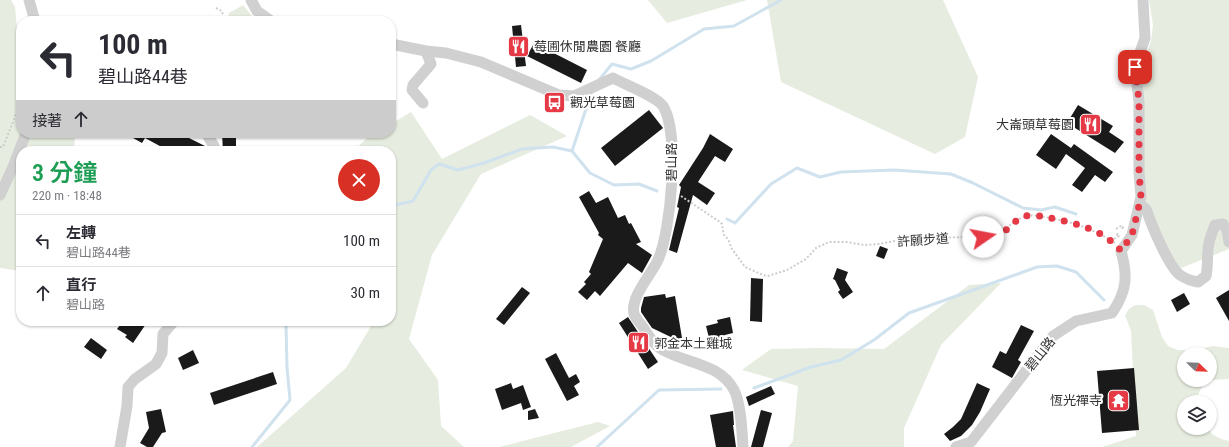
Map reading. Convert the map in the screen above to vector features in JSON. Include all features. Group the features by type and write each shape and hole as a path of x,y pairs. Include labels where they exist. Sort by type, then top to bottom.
{"street":[{"path":"29,0 34,16"},
{"path":"251,0 257,11 264,16"},
{"path":"1121,251 1132,235 1141,197 1139,172 1139,101 1135,67 1145,38 1142,0"},
{"name":"碧山路","path":"396,45 446,53 481,62 559,95 574,96 613,78 649,95 662,104 668,116 671,136 671,190 668,227 656,264 634,300 634,315 652,342 664,351 699,363 723,375 734,390 738,400 744,447"},
{"path":"423,104 412,90 413,85 431,64 426,51"},
{"path":"0,195 16,160"},
{"path":"1140,205 1146,208 1159,241 1179,275 1189,281 1198,282 1206,276 1209,243 1215,226 1222,224 1227,230 1229,242"},
{"name":"碧山路","path":"956,447 971,442 1053,336 1076,321 1112,312 1118,304 1125,285 1126,272 1121,251"},
{"path":"120,447 127,406 128,387 135,379 156,364 162,353 163,334 170,326"}],"path":[{"path":"216,8 222,11 223,16"},
{"path":"0,147 3,147 16,114"},
{"name":"許願步道","path":"671,190 720,222 722,224 722,231 732,249 745,267 763,275 773,275 787,270 806,259 816,248 829,242 847,242 864,245 905,239 996,236 1004,232 1018,219 1030,216 1042,216 1076,223 1090,229 1114,243 1121,251"},
{"path":"1116,229 1121,226 1122,228 1126,225"}],"shaded area":[{"path":"0,0 11,0 15,7 16,17 16,138 75,138 74,146 16,146 16,270 0,268"},
{"path":"648,0 747,0 667,23"},
{"path":"767,0 943,0 978,77 965,137 935,154 781,82"},
{"path":"1149,0 1229,0 1229,249 1181,268 1171,260 1146,203 1141,173 1144,121 1142,65 1151,41 1153,25"},
{"path":"243,5 252,16 229,16 229,13"},
{"path":"411,112 442,159 530,115 567,136 481,174 432,255 409,339 438,380 441,426 464,447 257,447 346,368 371,326 396,326 396,146 359,146 368,138 396,138 396,121"},
{"path":"1001,283 941,345 904,428 904,447 788,447 793,441 798,386 742,370 771,349 884,349 969,285"},
{"path":"1135,305 1144,305 1153,310 1162,337 1168,346 1177,350 1177,387 1202,387 1198,395 1177,395 1177,435 1214,435 1229,441 1229,447 1102,447 1136,436 1131,331 1125,315 1129,309"},
{"path":"1213,346 1229,348 1229,379 1217,380 1217,347 1208,347"},
{"path":"598,422 610,426 571,447 499,447"}],"building":[{"name":"莓圃休閒農園 餐廳","path":"521,25 526,66 516,67 512,26"},
{"path":"534,43 587,70 581,83 527,56"},
{"name":"大崙頭草莓園","path":"1078,105 1113,126 1109,132 1124,142 1115,153 1067,123"},
{"path":"649,110 663,128 615,166 601,148"},
{"path":"710,134 733,149 725,162 715,156 698,182 715,193 707,205 693,195 677,253 669,250 679,208 677,207 681,187 679,185 703,148"},
{"path":"1051,134 1071,148 1074,144 1113,172 1105,182 1095,175 1082,192 1072,185 1085,168 1066,154 1056,169 1036,155"},
{"path":"133,138 145,138 142,143"},
{"path":"145,138 189,138 205,146 160,146"},
{"path":"222,138 236,138 236,146 223,146"},
{"path":"589,191 596,203 608,197 618,218 625,215 629,224 631,223 641,242 636,244 652,255 642,273 628,263 600,296 595,291 587,300 578,292 586,284 584,282 591,274 589,272 603,239 598,235 599,233 579,197"},
{"path":"880,246 888,249 884,259 876,256"},
{"path":"837,268 848,272 845,280 853,292 843,299 838,292 840,290 835,280 833,279"},
{"path":"751,278 763,279 762,322 750,321"},
{"path":"522,287 530,293 504,325 496,319"},
{"path":"1229,290 1229,321 1216,298"},
{"path":"1184,293 1190,304 1177,312 1171,300"},
{"path":"665,294 666,298 675,296 682,338 675,339 652,328 641,312 644,297"},
{"name":"郭金本土雞城","path":"628,317 658,362 648,369 619,323"},
{"path":"730,317 733,333 721,336 721,339 710,342 706,326 718,323 717,320"},
{"path":"1021,325 1034,331 1018,360 1021,362 1012,378 992,367 1000,351 1006,354"},
{"path":"119,326 145,326 133,343 125,337 127,335 117,329"},
{"path":"91,338 107,350 101,359 84,347"},
{"path":"193,350 199,363 183,370 178,358"},
{"path":"556,353 569,378 576,374 580,382 574,386 579,395 567,401 545,359"},
{"name":"恆光禪寺","path":"1134,368 1139,430 1102,433 1097,371"},
{"path":"273,372 277,384 214,405 210,393"},
{"path":"511,383 513,389 523,385 531,407 523,410 521,403 502,410 495,389"},
{"path":"977,383 990,389 980,412 972,425 961,436 950,441 944,434 961,419"},
{"path":"771,386 775,394 749,406 746,397"},
{"path":"161,409 166,432 162,433 153,447 147,447 140,443 149,428 146,412"},
{"path":"535,409 539,418 528,420 528,411"},
{"path":"761,410 772,413 763,447 751,447"},
{"path":"733,411 736,447 716,447 710,415"}],"waterway":[{"path":"599,80 612,64 631,69 651,61 704,29 734,26 781,0"},
{"path":"572,151 592,91"},
{"path":"396,205 413,201 431,170 439,164 458,170 484,163 522,149 553,147 572,151 590,173 614,185 639,184 657,191"},
{"path":"727,219 735,223 771,184 797,168 820,177 841,172 894,170 951,174 973,183 1023,208 1041,210 1055,207 1076,214"},
{"path":"754,388 811,367 841,360 874,340 909,313 1037,267 1057,266 1076,272 1104,300"},
{"path":"252,447 290,400 287,367 286,326"},
{"path":"597,447 659,390 721,389"}],"place":[{"name":"莓圃休閒農園 餐廳","path":"519,46"},
{"name":"觀光草莓園","path":"554,102"},
{"name":"大崙頭草莓園","path":"1090,124"},
{"name":"郭金本土雞城","path":"639,343"},
{"name":"恆光禪寺","path":"1118,400"}],"route":[{"path":"983,237 996,236 1004,232 1018,219 1025,216 1042,216 1076,223 1090,229 1114,243 1121,251 1132,235 1141,197 1139,172 1139,101 1135,67"}]}
